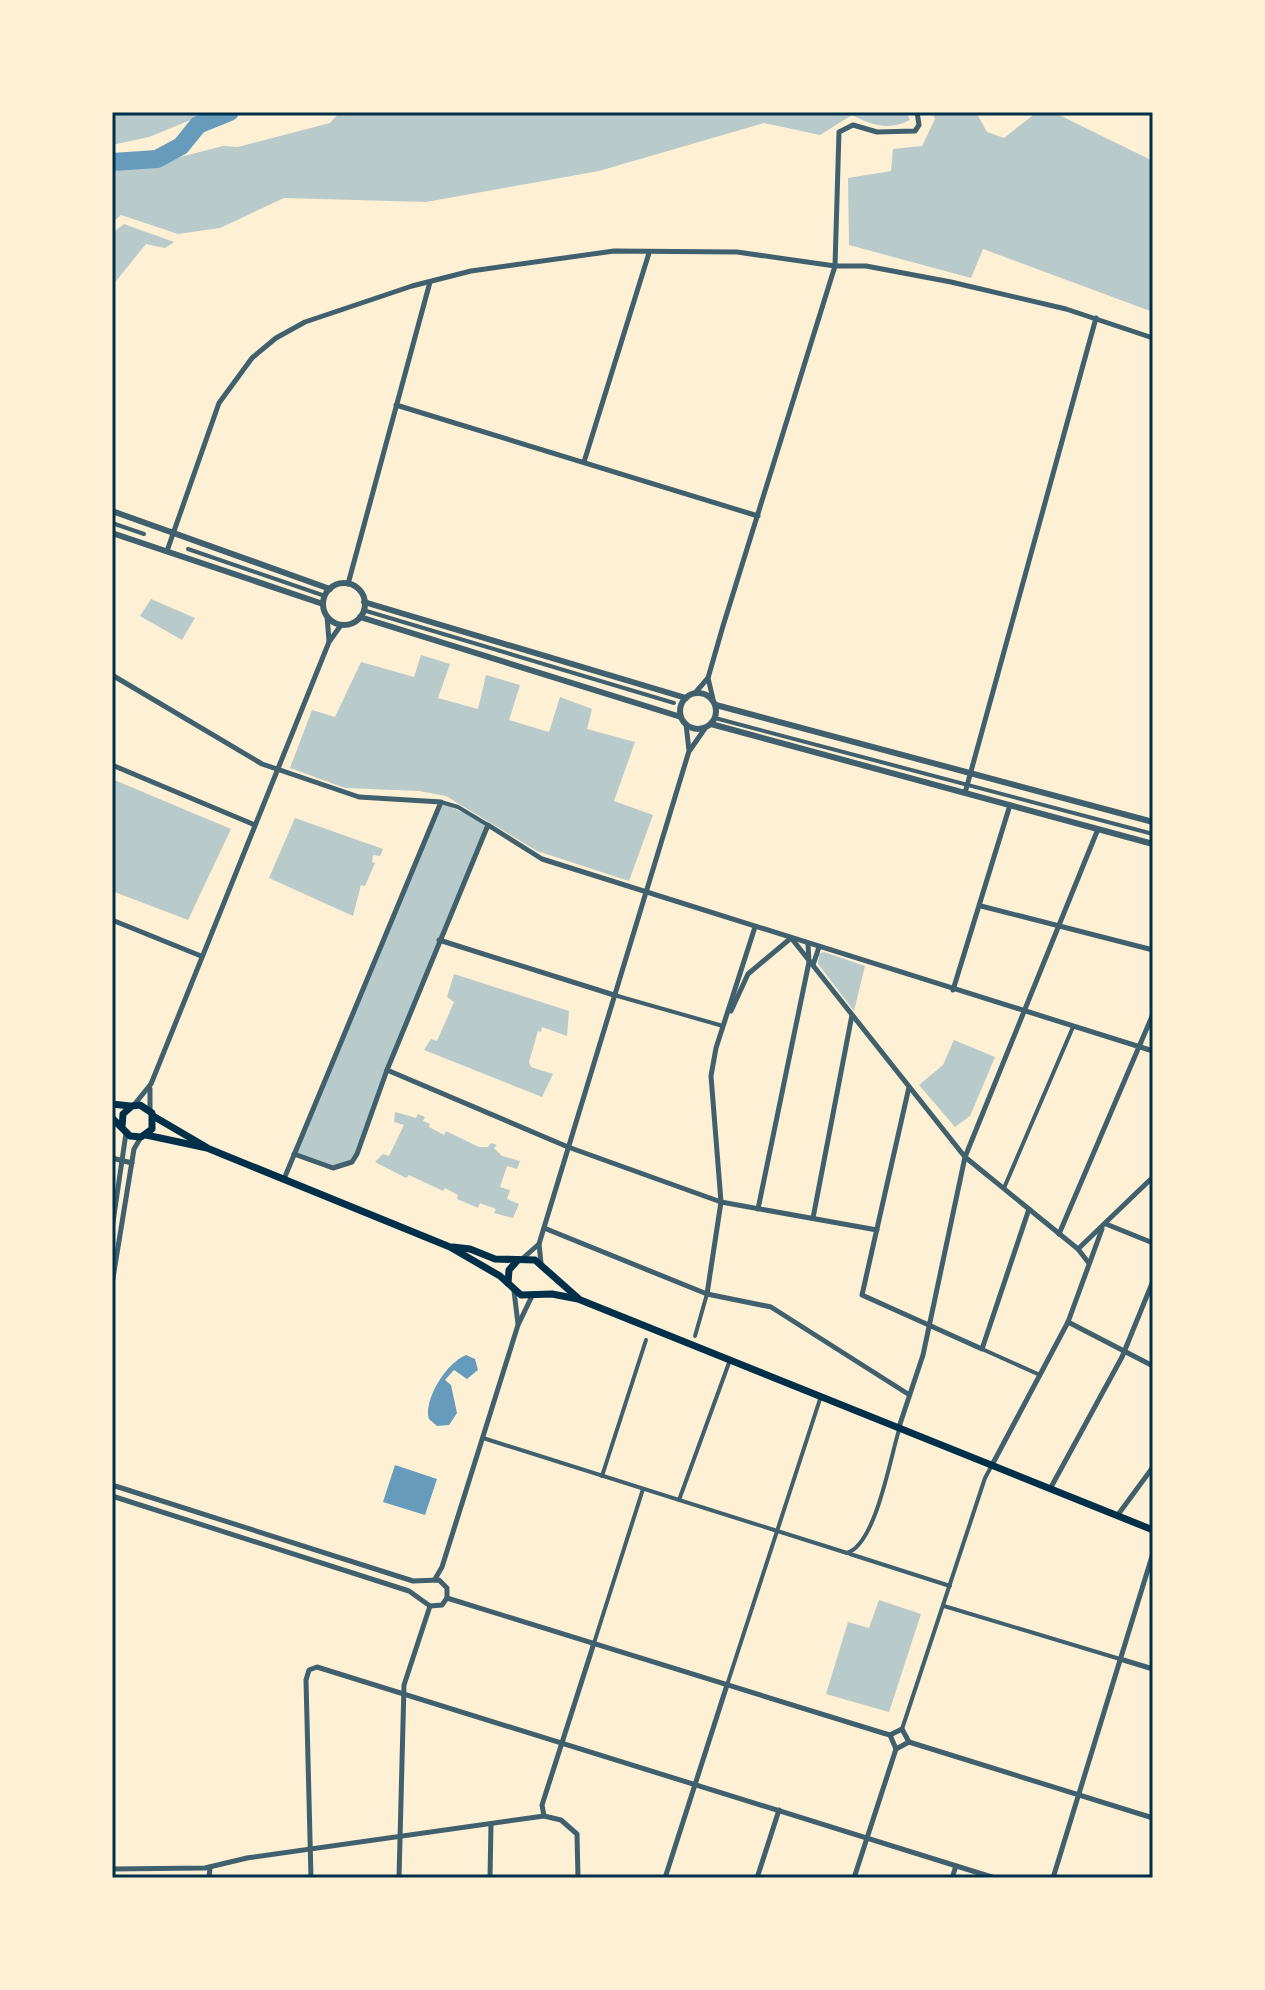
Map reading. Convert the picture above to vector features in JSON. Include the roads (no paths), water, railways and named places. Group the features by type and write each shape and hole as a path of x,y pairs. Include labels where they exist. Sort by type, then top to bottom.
{"main road":[{"path":"112,1104 140,1105 207,1148 450,1247 508,1283 514,1291 578,1299 1153,1530"},
{"path":"124,1130 123,1114 132,1106"},
{"path":"144,1136 153,1125 152,1114"},
{"path":"112,1118 124,1130 207,1148"},
{"path":"450,1247 541,1263 578,1299"},
{"path":"508,1283 509,1270 519,1260"},
{"path":"535,1295 546,1282 546,1271"}],"street":[{"path":"917,112 919,125 915,131 877,132 853,125 839,132 835,266 708,678 681,705 681,717 694,728 711,723 967,783 1153,834"},
{"path":"167,551 219,403 252,358 276,338 305,322 430,281 538,259 614,251 737,252 835,266 881,268 1096,318 1153,338"},
{"path":"584,462 649,253"},
{"path":"348,584 430,281"},
{"path":"965,793 1096,318"},
{"path":"396,405 758,516"},
{"path":"112,511 330,589 348,584 358,589 363,610"},
{"path":"112,523 144,534"},
{"path":"112,533 323,604"},
{"path":"188,549 325,596"},
{"path":"329,642 323,604 330,589"},
{"path":"327,616 341,625 350,624 363,610"},
{"path":"363,610 686,698"},
{"path":"363,610 674,703"},
{"path":"363,610 681,717"},
{"path":"132,1106 149,1088 329,642 341,625"},
{"path":"112,675 278,770 359,797 441,802 458,807 527,853 1023,1013 1153,1051"},
{"path":"541,1263 539,1244 689,751 711,723 714,702 708,678"},
{"path":"695,693 714,702 1153,822"},
{"path":"711,723 1153,844"},
{"path":"686,724 689,751"},
{"path":"112,765 255,825"},
{"path":"284,1179 441,802"},
{"path":"953,990 1010,805"},
{"path":"294,1154 333,1168 352,1162 439,940 488,825"},
{"path":"847,1553 860,1546 871,1525 908,1394 923,1355 965,1157 1098,829"},
{"path":"981,906 1153,950"},
{"path":"112,920 201,956"},
{"path":"695,1336 707,1294 721,1202 711,1076 723,1026 755,927"},
{"path":"791,938 965,1157 1078,1249 1088,1262"},
{"path":"723,1026 748,974 791,938"},
{"path":"439,940 723,1026"},
{"path":"808,944 811,964"},
{"path":"758,1209 811,964 819,947"},
{"path":"1059,1234 1153,1014"},
{"path":"813,1218 852,1015"},
{"path":"1004,1188 1073,1027"},
{"path":"387,1070 568,1147 721,1202 877,1230"},
{"path":"909,1087 862,1295 1040,1375"},
{"path":"149,1088 152,1114"},
{"path":"112,1229 123,1161 124,1130"},
{"path":"112,1284 115,1242 132,1163 144,1136"},
{"path":"112,1158 132,1163"},
{"path":"1078,1249 1153,1177"},
{"path":"982,1349 1029,1209"},
{"path":"1104,1226 1153,1243"},
{"path":"447,1598 890,1735 902,1729 985,1478 1068,1322 1104,1226"},
{"path":"544,1228 707,1294 771,1307 908,1394"},
{"path":"519,1260 539,1244"},
{"path":"1050,1489 1124,1351 1153,1281"},
{"path":"514,1291 518,1325"},
{"path":"112,1485 413,1581 435,1579 442,1567 518,1325 535,1295"},
{"path":"1068,1322 1153,1366"},
{"path":"602,1476 646,1340"},
{"path":"679,1500 730,1360"},
{"path":"665,1878 821,1396"},
{"path":"483,1438 950,1586"},
{"path":"1117,1516 1153,1467"},
{"path":"544,1816 542,1805 643,1489"},
{"path":"112,1496 422,1598 430,1606 442,1605 447,1598 447,1588 435,1579"},
{"path":"1053,1878 1153,1553"},
{"path":"442,1567 443,1583"},
{"path":"422,1598 422,1589 427,1582"},
{"path":"399,1878 403,1693 430,1606"},
{"path":"944,1606 1153,1669"},
{"path":"311,1878 306,1680 309,1670 323,1669 995,1878"},
{"path":"902,1729 909,1742 1153,1818"},
{"path":"854,1878 896,1749 890,1735"},
{"path":"896,1749 909,1742"},
{"path":"757,1878 779,1810"},
{"path":"112,1869 210,1868 311,1849 544,1816 571,1827 578,1840 578,1878"},
{"path":"490,1878 491,1824"},
{"path":"952,1878 956,1866"},
{"path":"209,1878 210,1868"}],"water":[{"path":"466,1355 475,1359 478,1370 467,1379 454,1370 445,1380 451,1385 457,1413 449,1425 437,1426 429,1419 428,1411 433,1392 451,1365"},
{"path":"395,1465 437,1479 425,1515 383,1502"}],"waterway":[{"path":"112,162 157,159 181,146 198,125 230,112"}]}
